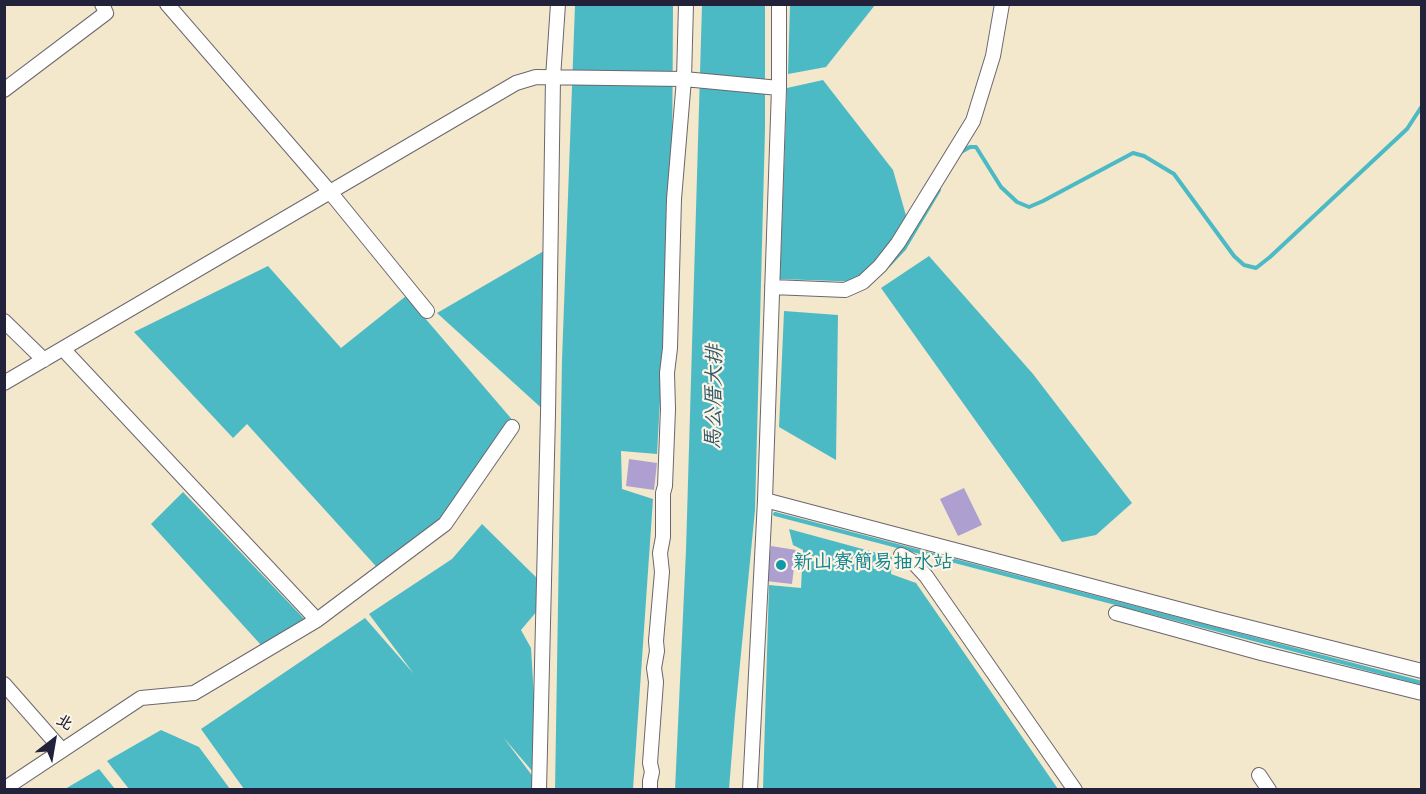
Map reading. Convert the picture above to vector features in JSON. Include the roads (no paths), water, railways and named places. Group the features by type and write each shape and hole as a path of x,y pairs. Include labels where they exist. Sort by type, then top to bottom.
{"street":[{"path":"4,90 106,13 102,4"},
{"path":"167,4 330,192 427,311"},
{"path":"650,789 656,682 654,668 662,572 660,553 663,537 674,199 684,79 686,4"},
{"path":"750,789 765,500 779,4"},
{"path":"772,291 845,290 863,282 880,266 898,243 972,121 993,56 1002,4"},
{"path":"539,789 553,78 557,5"},
{"path":"4,383 516,83 536,77 684,79 778,88"},
{"path":"4,321 44,360"},
{"path":"63,349 317,620"},
{"path":"4,789 141,698 194,693 317,620 445,524 512,427"},
{"path":"765,500 1422,671"},
{"path":"901,555 912,561 926,576 1075,789"},
{"path":"1116,613 1422,693"},
{"path":"4,684 62,750"},
{"path":"1259,775 1269,789"}],"water":[{"path":"790,4 875,5 826,67 788,74"},
{"path":"575,5 673,5 672,186 657,454 621,451 622,489 653,499 633,789 555,790 562,360"},
{"name":"馬公厝大排","path":"702,5 765,5 765,130 755,510 729,789 675,790 686,550"},
{"path":"823,80 893,170 909,226 863,282 780,279 787,88"},
{"path":"549,248 548,414 437,313"},
{"path":"929,256 1033,374 1132,503 1096,535 1062,542 881,288"},
{"path":"268,266 341,348 406,296 515,423 447,528 383,574 247,424 233,438 134,332"},
{"path":"784,311 838,315 836,460 779,427"},
{"path":"183,492 311,626 271,656 151,524"},
{"path":"482,524 543,584 543,604 521,630 531,648 539,779 503,737 537,782 537,789 244,789 201,729 365,618 414,674 369,614 452,559"},
{"path":"789,529 892,557 891,574 916,583 1058,789 763,789 769,585 801,588 803,550 793,545"},
{"path":"161,730 199,747 230,789 129,789 107,761"},
{"path":"99,769 115,789 65,789"}],"waterway":[{"path":"961,152 970,147 976,147 1001,187 1017,202 1029,207 1133,153 1144,156 1174,174 1234,256 1244,265 1256,268 1407,129 1422,106"},
{"path":"888,266 904,249 939,190"},
{"path":"775,514 1422,683"}],"place":[{"name":"新山寮簡易抽水站","path":"781,565"}]}
